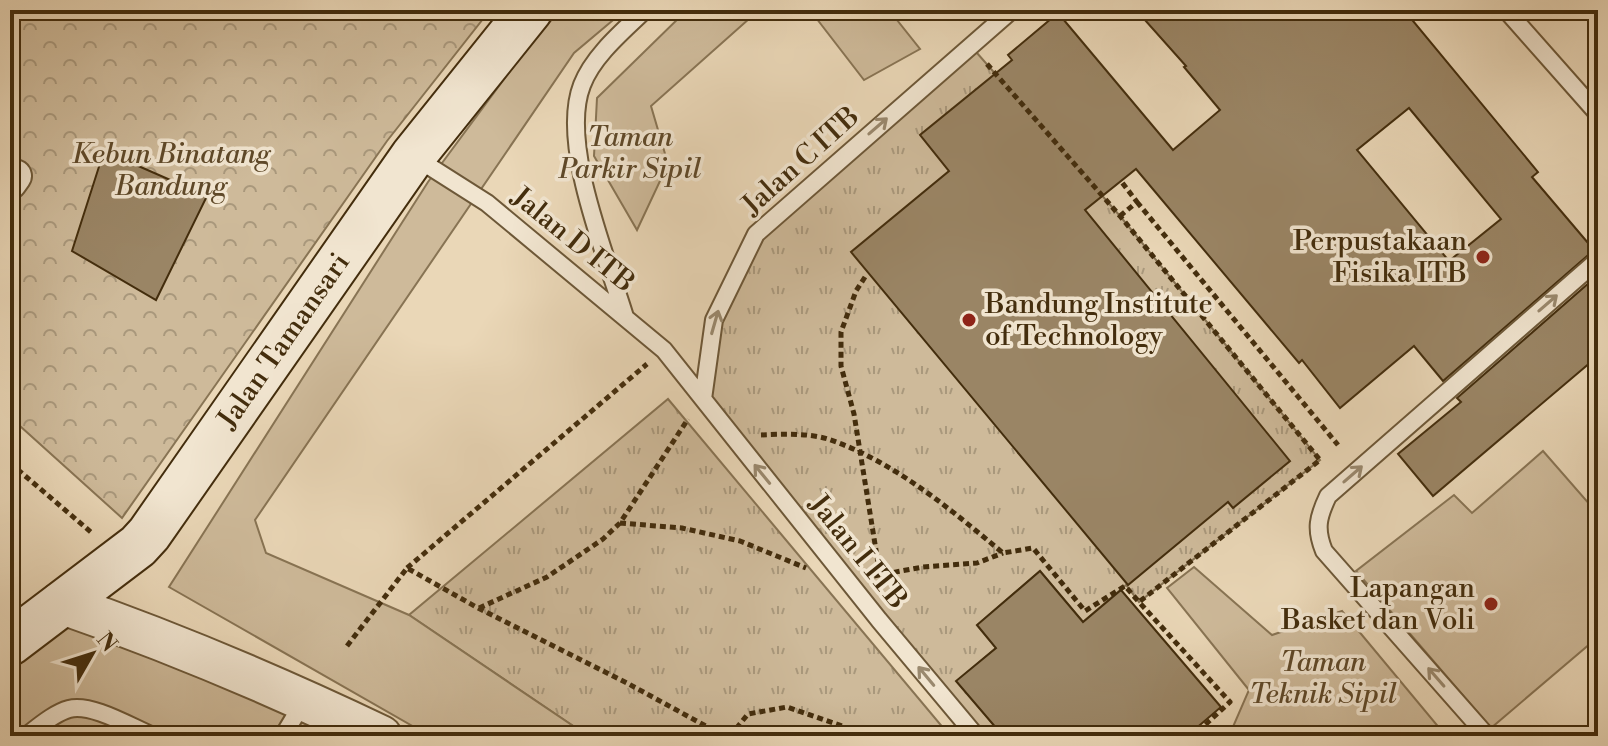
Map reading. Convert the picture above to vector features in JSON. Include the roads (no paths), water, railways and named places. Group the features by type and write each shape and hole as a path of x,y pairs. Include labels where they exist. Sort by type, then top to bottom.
{"main road":[{"name":"Jalan Tamansari","path":"10,643 138,546 149,534 413,156 530,10"}],"street":[{"path":"60,603 158,637 381,736"}],"lane":[{"name":"Jalan D ITB","path":"625,317 579,167 574,122 582,85 600,56 645,10"},
{"name":"Jalan C ITB","path":"703,399 714,320 756,234 1012,10"},
{"path":"1506,10 1598,114"},
{"name":"Jalan D ITB","path":"413,156 487,203 625,317 664,350 703,399"},
{"path":"1487,736 1324,551 1317,535 1318,518 1328,496 1598,260"},
{"name":"Jalan I ITB","path":"703,399 976,736"},
{"path":"283,736 305,700"},
{"path":"26,736 59,713 88,708 153,736"}],"place":[{"name":"Perpustakaan Fisika ITB","path":"1483,257"},
{"name":"Bandung Institute of Technology","path":"969,320"},
{"name":"Lapangan Basket dan Voli","path":"1491,604"}],"park label":[{"name":"Taman Parkir Sipil","path":"630,153"},
{"name":"Kebun Binatang Bandung","path":"171,170"},
{"name":"Taman Teknik Sipil","path":"1323,678"}]}
